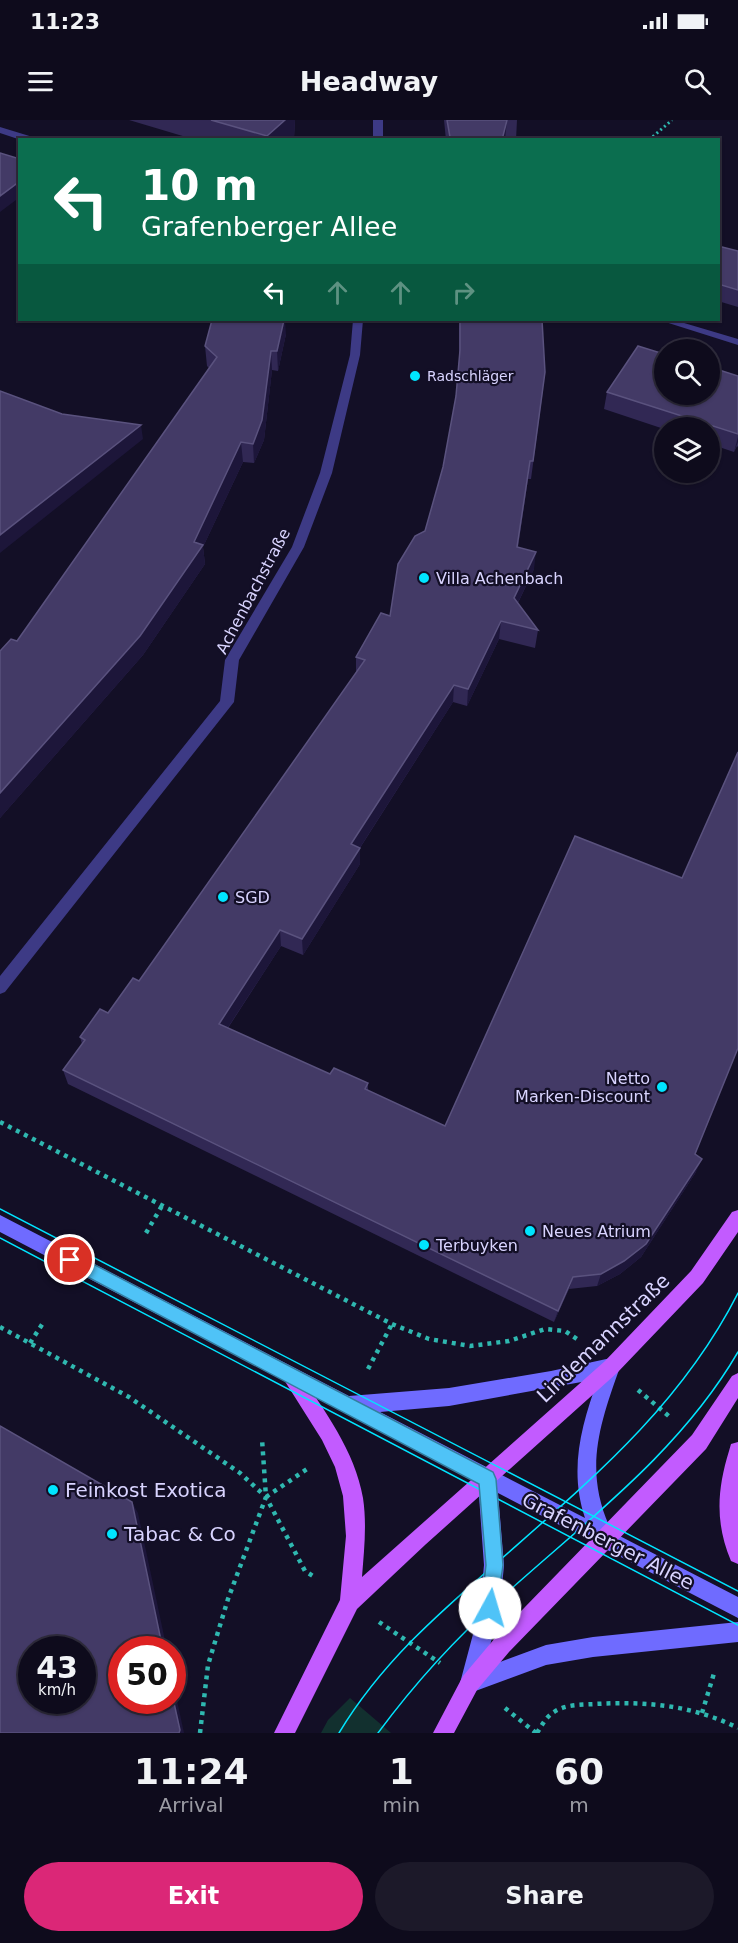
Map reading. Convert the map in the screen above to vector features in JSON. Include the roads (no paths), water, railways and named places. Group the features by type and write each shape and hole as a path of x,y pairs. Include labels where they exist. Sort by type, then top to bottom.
{"main road":[{"name":"Lindemannstraße","path":"350,1602 418,1538 611,1367 697,1277 738,1218"},
{"name":"Grafenberger Allee","path":"0,1222 487,1479 738,1608"},
{"path":"347,1405 450,1397 611,1367"},
{"path":"605,1539 593,1518 584,1468 593,1417 611,1367"},
{"path":"284,1733 350,1602 356,1524 353,1495 341,1458 292,1377"},
{"path":"443,1733 470,1683 502,1645 699,1442 738,1382"},
{"path":"738,1451 726,1495 730,1536 738,1554"},
{"path":"470,1683 490,1608 494,1565 487,1479"},
{"path":"470,1683 546,1656 593,1647 738,1632"}],"street":[{"path":"378,120 378,138"},
{"path":"0,130 26,138"},
{"name":"Achenbachstraße","path":"0,987 227,702 232,660 298,547 326,473 355,355 358,321"},
{"path":"667,321 738,342"}],"tram line":[{"path":"0,1209 565,1502"},
{"path":"0,1238 542,1522"},
{"path":"565,1502 601,1469 662,1405 690,1370 738,1293"},
{"path":"594,1516 660,1454 715,1388 738,1352"},
{"path":"542,1522 565,1502"},
{"path":"565,1502 594,1516"},
{"path":"570,1537 594,1516"},
{"path":"594,1516 738,1591"},
{"path":"339,1733 373,1684 412,1640 542,1522"},
{"path":"542,1522 570,1537"},
{"path":"378,1733 421,1679 468,1629 570,1537"},
{"path":"570,1537 738,1625"}],"place":[{"name":"Radschläger","path":"415,376"},
{"name":"Villa Achenbach","path":"424,578"},
{"name":"SGD","path":"223,897"},
{"name":"Netto Marken-Discount","path":"662,1087"},
{"name":"Neues Atrium","path":"530,1231"},
{"name":"Terbuyken","path":"424,1245"},
{"name":"Feinkost Exotica","path":"53,1490"},
{"name":"Tabac & Co","path":"112,1534"}]}
